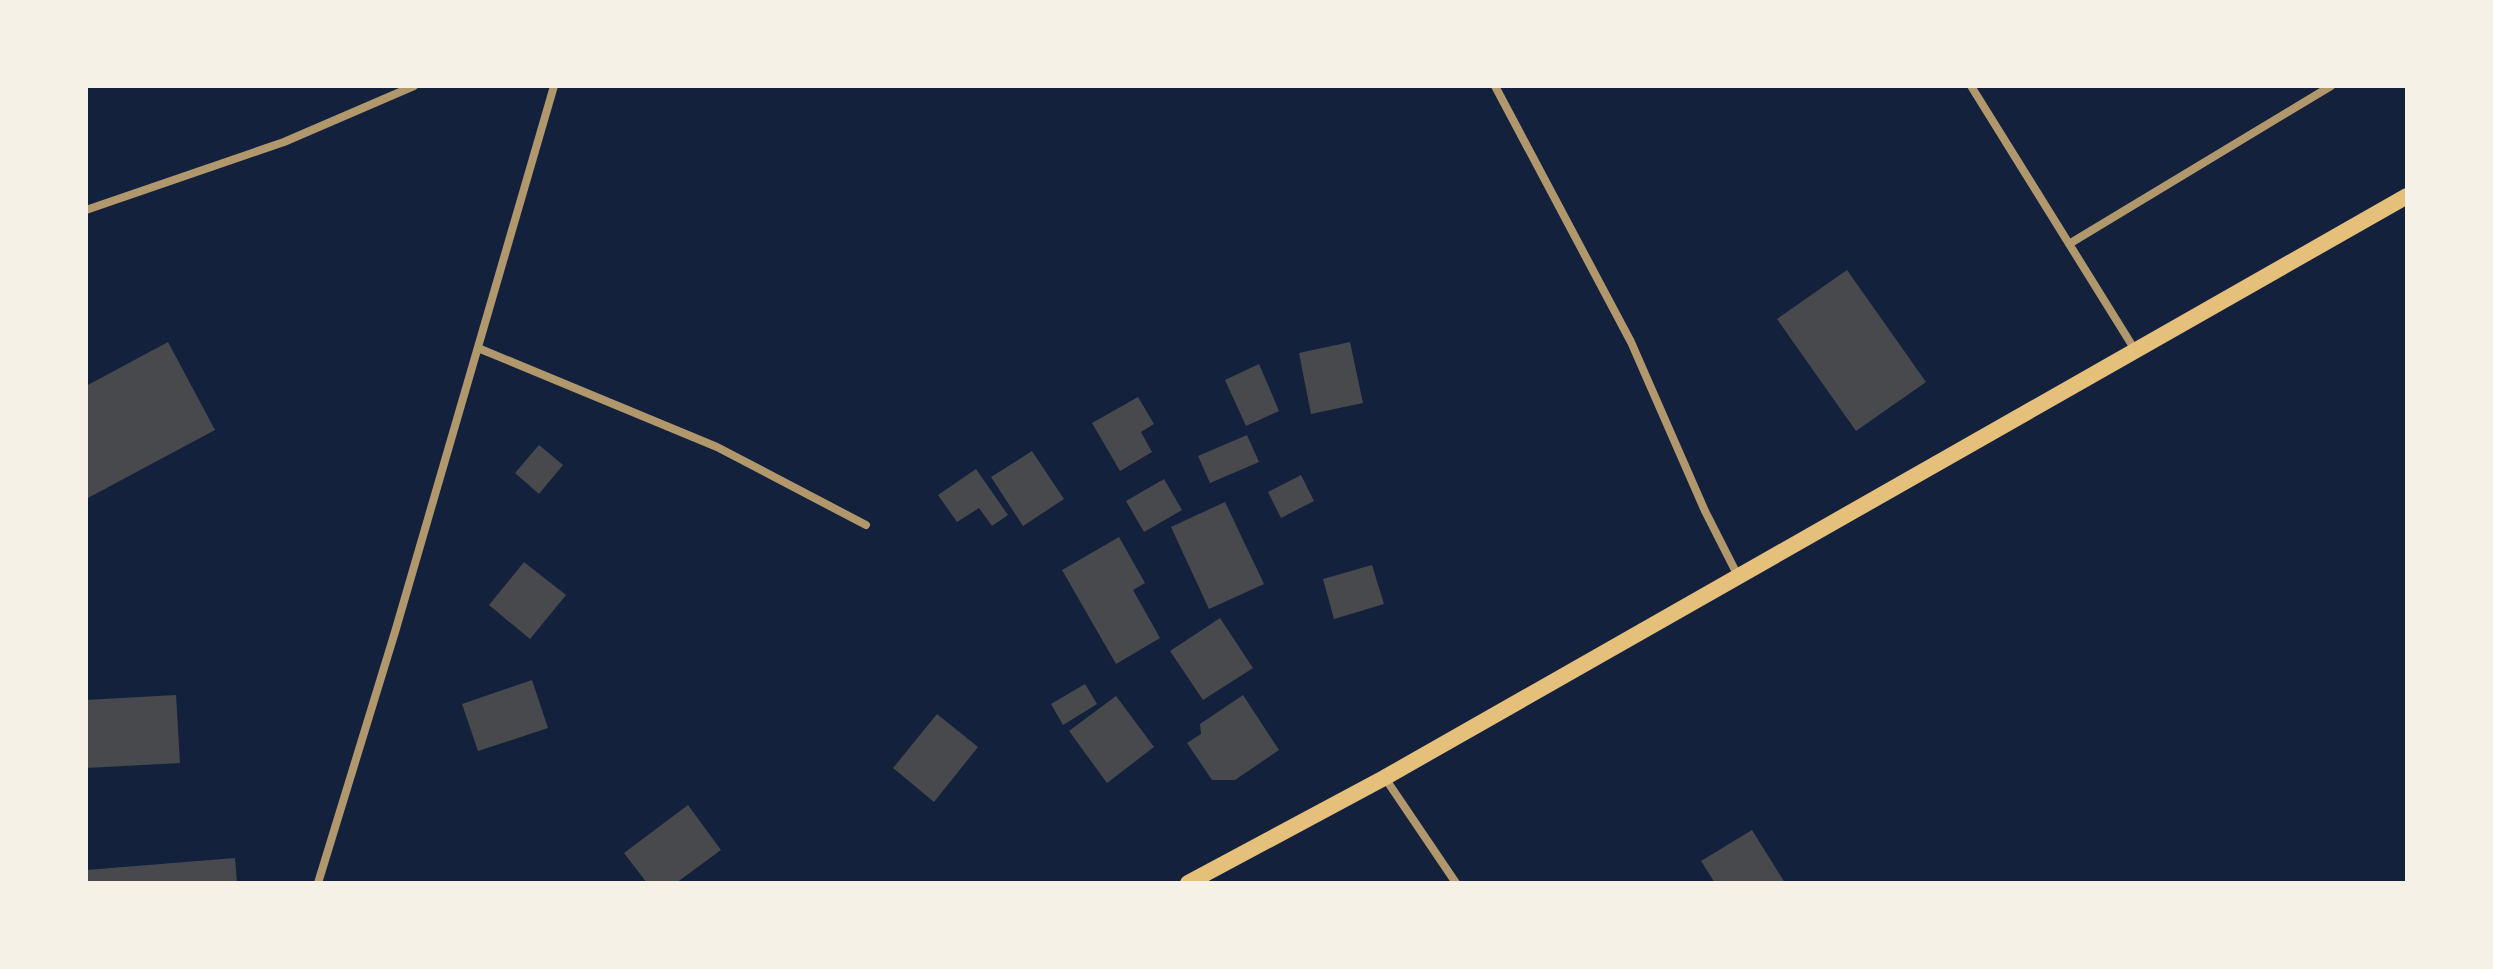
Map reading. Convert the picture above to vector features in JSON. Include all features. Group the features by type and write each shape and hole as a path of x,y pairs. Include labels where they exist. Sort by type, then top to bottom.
{"main road":[{"path":"1188,883 1384,778 2407,196"}],"street":[{"path":"86,210 284,142 414,86"},
{"path":"318,883 554,86"},
{"path":"1495,86 1631,342 1705,511 1739,577"},
{"path":"1971,86 2136,351"},
{"path":"2069,244 2331,86"},
{"path":"478,348 717,447 866,525"},
{"path":"1384,778 1456,883"}],"building":[{"path":"1847,270 1926,382 1856,431 1777,319"},
{"path":"168,342 215,430 86,499 86,386"},
{"path":"1350,342 1363,403 1311,414 1299,353"},
{"path":"1259,364 1279,411 1246,426 1225,380"},
{"path":"1138,397 1154,424 1141,432 1152,452 1120,471 1092,423"},
{"path":"1247,435 1259,462 1210,483 1198,456"},
{"path":"539,445 563,465 539,494 515,473"},
{"path":"1032,451 1064,499 1023,526 991,477"},
{"path":"976,469 1008,515 992,526 979,508 957,522 938,495"},
{"path":"1301,475 1314,501 1281,518 1268,492"},
{"path":"1164,479 1182,510 1144,532 1126,501"},
{"path":"1225,502 1264,584 1209,609 1171,527"},
{"path":"1119,537 1145,583 1133,590 1160,638 1116,664 1062,570"},
{"path":"524,562 566,595 530,639 489,605"},
{"path":"1372,565 1384,604 1334,619 1323,579"},
{"path":"1220,618 1253,668 1203,700 1170,651"},
{"path":"532,680 548,728 478,751 462,704"},
{"path":"1085,684 1097,704 1063,725 1051,704"},
{"path":"176,695 180,763 86,768 86,700"},
{"path":"1243,695 1279,750 1235,780 1212,780 1187,743 1201,734 1200,724"},
{"path":"1116,696 1154,747 1107,783 1069,731"},
{"path":"937,714 978,747 934,802 893,768"},
{"path":"688,805 721,850 676,883 647,883 624,853"},
{"path":"1752,830 1785,883 1715,883 1701,861"},
{"path":"235,858 237,883 86,883 86,870"}]}
